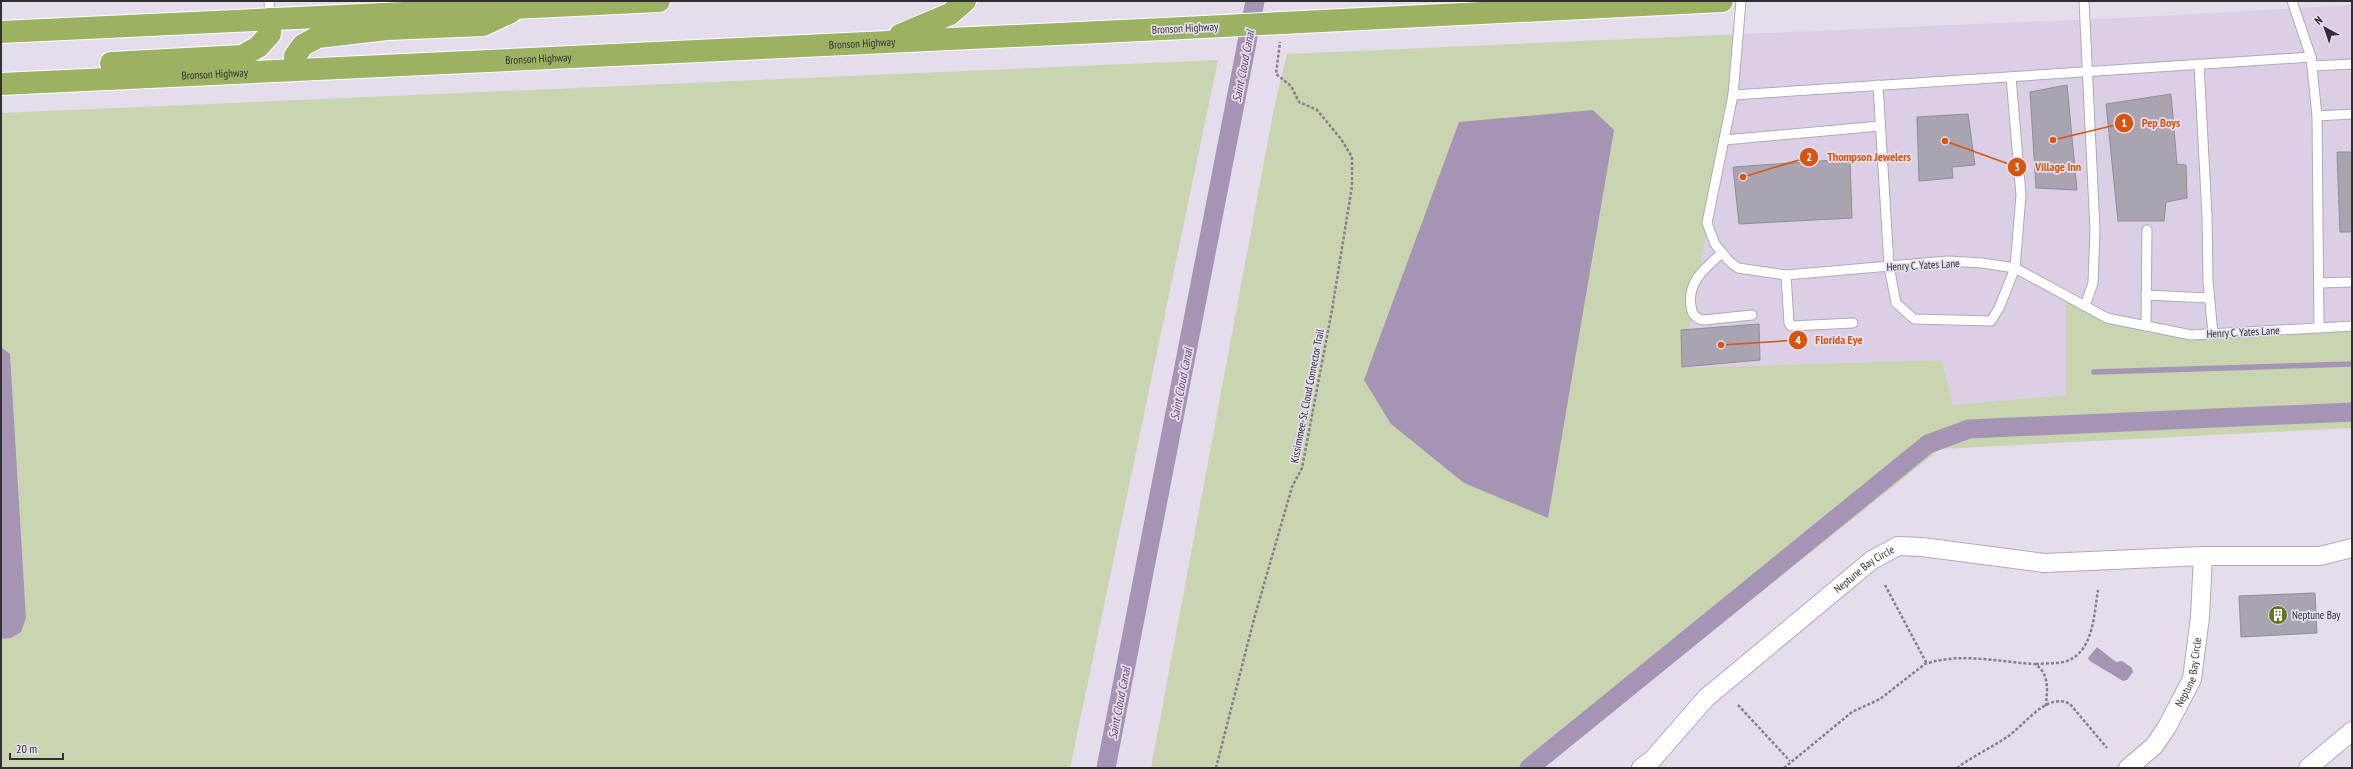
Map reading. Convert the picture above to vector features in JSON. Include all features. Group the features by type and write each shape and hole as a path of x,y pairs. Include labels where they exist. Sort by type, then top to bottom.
{"highway":[{"path":"1,32 270,10 519,8 659,1"},
{"path":"882,42 950,14 965,1"},
{"name":"Bronson Highway","path":"1,84 1722,1"},
{"path":"295,70 296,56 303,45 318,37 387,29 483,25 519,8"},
{"path":"42,82 54,73 73,65 242,56 258,47 270,34 270,10"}],"street":[{"name":"Neptune Bay Circle","path":"1641,768 1653,759 1706,698 1872,560 1898,546 1922,547 2044,563 2203,556 2320,556 2352,548"},
{"name":"Neptune Bay Circle","path":"2128,768 2154,746 2168,727 2192,679 2200,617 2203,556"},
{"path":"2308,768 2352,731"}],"lane":[{"name":"Henry C. Yates Lane","path":"1741,1 1734,95 1707,223 1715,244 1738,268 1786,275 1948,261 2016,268 2107,318 2191,335 2352,326"},
{"path":"2084,1 2095,230 2093,283 2085,306"},
{"path":"2292,1 2312,62 2316,116 2319,328"},
{"path":"1734,95 2199,64 2312,62 2352,64"},
{"path":"2199,64 2209,298 2214,334"},
{"path":"1878,85 1889,266 1896,303 1914,319 1991,321 2000,308 2016,268 2021,195 2010,76"},
{"path":"2316,116 2352,114"},
{"path":"1724,140 1880,126"},
{"path":"2146,230 2146,326"},
{"path":"1722,253 1695,279 1690,298 1694,315 1697,319 1704,320 1752,316"},
{"path":"1786,275 1789,323 1791,326 1853,323"},
{"path":"2319,283 2352,282"},
{"path":"2146,295 2209,298"}],"path":[{"name":"Kissimmee-St. Cloud Connector Trail","path":"1216,768 1254,619 1292,487 1302,468 1332,310 1352,186 1352,157 1341,139 1317,110 1299,102 1291,86 1276,74"},
{"path":"1885,585 1927,664"},
{"path":"1784,768 1790,761 1852,712 1880,699 1927,664 1945,660 1983,659 2035,664 2066,661 2074,657 2082,648 2092,626 2098,590"},
{"path":"2035,664 2041,668 2046,676 2048,685 2046,706"},
{"path":"1957,768 1974,755 2008,736 2046,706 2065,701 2070,704 2107,748"},
{"path":"1738,705 1790,761"}],"shaded area":[{"path":"2352,5 2352,323 2149,334 2065,292 2066,395 1953,405 1942,360 1682,368 1742,34 2143,17"},
{"path":"1593,110 1614,130 1548,518 1464,483 1391,424 1364,380 1459,122"},
{"path":"1,347 10,354 26,618 21,632 11,638 1,639"},
{"path":"2097,647 2116,662 2122,661 2132,668 2133,672 2127,680 2123,681 2090,661 2088,658"}],"green space":[{"path":"1742,34 1682,368 1942,360 1953,405 2066,395 2065,292 2149,334 2352,323 2352,428 1940,449 1541,768 1151,768 1274,108 1287,54"},
{"path":"1218,60 1070,768 1,768 1,639 11,638 26,618 10,355 1,347 1,113"}],"building":[{"path":"2067,85 2077,190 2036,188 2030,92"},
{"path":"2171,94 2177,164 2186,165 2187,198 2166,202 2164,221 2118,221 2106,104"},
{"path":"1968,114 1975,165 1952,167 1953,178 1919,181 1917,117"},
{"path":"2337,152 2352,152 2352,232 2340,232"},
{"path":"1850,159 1852,218 1739,224 1733,167"},
{"path":"1759,324 1760,360 1682,367 1681,330"},
{"name":"Neptune Bay","path":"2315,593 2317,633 2241,637 2239,596"}],"waterway":[{"name":"Saint Cloud Canal","path":"1106,768 1255,1"},
{"path":"2094,372 2352,364"},
{"path":"1529,768 1928,444 1969,429 2352,412"}],"place":[{"name":"Pep Boys","path":"2053,140"},
{"name":"Village Inn","path":"1945,141"},
{"name":"Thompson Jewelers","path":"1743,177"},
{"name":"Florida Eye","path":"1721,345"},
{"name":"Neptune Bay","path":"2278,615"}]}
